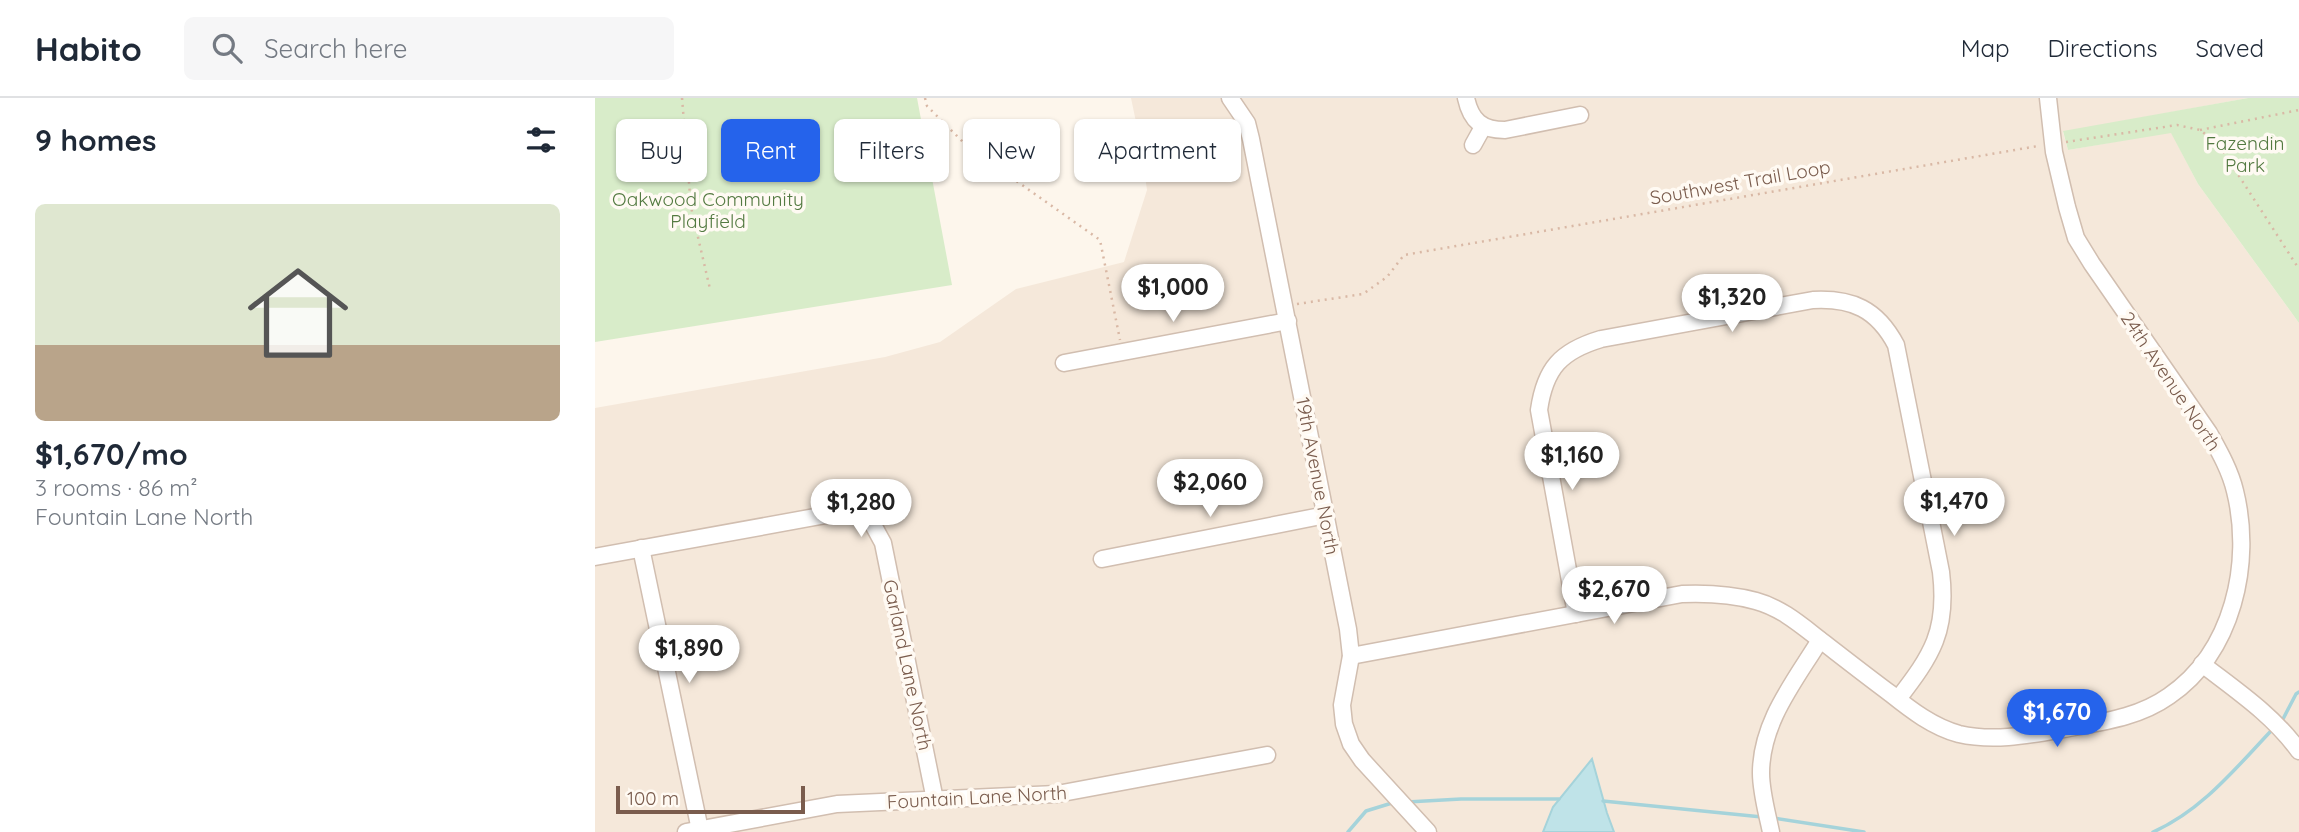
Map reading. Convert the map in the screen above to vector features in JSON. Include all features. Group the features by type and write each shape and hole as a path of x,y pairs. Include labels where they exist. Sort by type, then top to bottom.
{"street":[{"name":"19th Avenue North","path":"1230,98 1247,123 1251,139 1348,629 1351,656 1342,705 1344,724 1351,744 1363,760 1428,832"},
{"path":"1467,98 1473,117 1483,127 1505,130 1580,115"},
{"name":"24th Avenue North","path":"2048,98 2054,144 2076,238 2209,433 2235,488 2242,550 2239,580 2231,611 2219,638 2202,664"},
{"path":"1473,145 1483,127"},
{"path":"1576,614 1539,410 1546,379 1554,366 1568,353 1601,339 1813,300 1849,302 1865,310 1888,331 1900,359 1944,595 1937,639 1927,659 1898,699"},
{"path":"1064,363 1288,321"},
{"name":"Garland Lane North","path":"595,557 848,511 870,521 883,543 935,800"},
{"path":"1102,559 1326,515"},
{"path":"642,548 693,831"},
{"path":"1351,656 1682,594 1734,595 1758,601 1782,612 1898,699 1933,723 1956,733 1980,738 2005,738 2116,720 2168,697 2191,679 2202,664 2267,715 2285,732 2299,751"},
{"path":"1771,832 1761,774 1762,750 1780,705 1821,640"},
{"name":"Fountain Lane North","path":"693,831 837,804 1057,794 1267,755"}],"path":[{"path":"682,98 691,206 710,289"},
{"path":"925,98 927,106 980,159 1015,180 1100,240 1121,341"},
{"name":"Southwest Trail Loop","path":"1301,303 1363,293 1387,277 1404,255 2054,144 2177,125 2200,130 2299,110"},
{"path":"2200,130 2220,145 2299,269"}],"shaded area":[{"path":"1131,98 2248,98 2063,132 2068,150 2171,132 2198,184 2299,323 2299,832 595,832 595,408 885,357 940,342 1016,289 1124,262 1147,190 1146,182 1241,182 1241,119 1135,119"}],"green space":[{"name":"Oakwood Community Playfield","path":"595,98 917,98 921,119 834,119 834,182 933,182 952,285 595,342"},
{"name":"Fazendin Park","path":"2248,98 2299,98 2299,323 2198,184 2171,133 2068,150 2063,131"}],"water":[{"path":"1592,759 1614,832 1543,832 1553,807"}],"waterway":[{"path":"2283,719 2299,692"},
{"path":"2153,832 2187,813 2202,801 2270,732"},
{"path":"1407,802 1559,799"},
{"path":"1603,801 1762,817"},
{"path":"1348,832 1366,811 1392,803"},
{"path":"1773,818 1864,832"}]}
